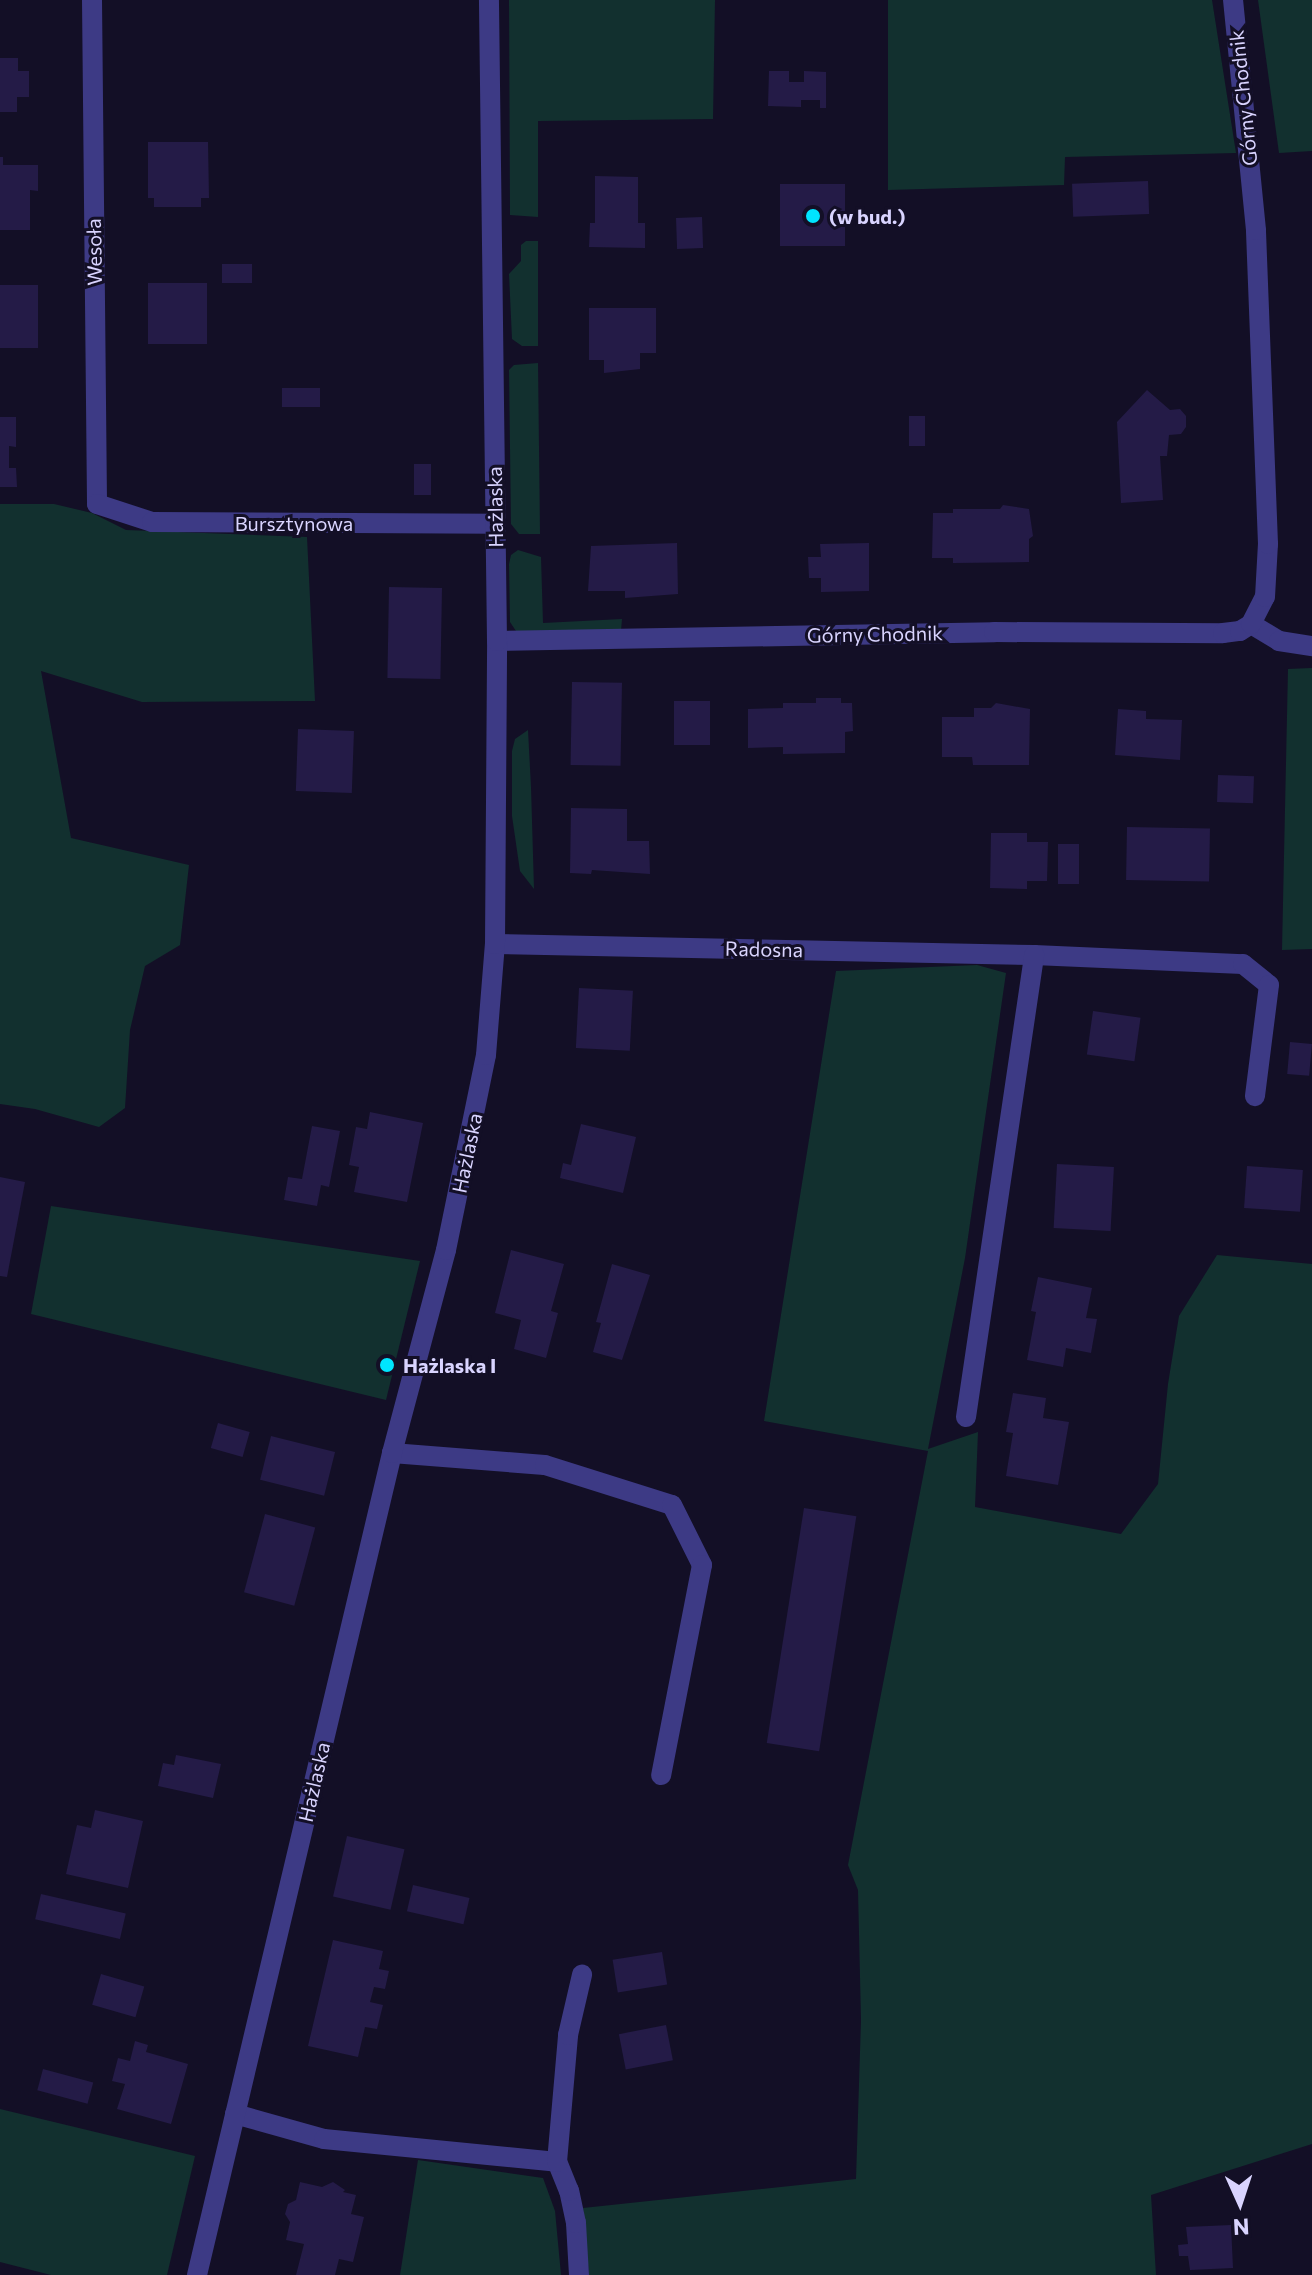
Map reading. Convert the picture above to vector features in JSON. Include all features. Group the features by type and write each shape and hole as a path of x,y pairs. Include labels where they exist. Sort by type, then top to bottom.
{"street":[{"name":"Wesoła","path":"92,0 97,504"},
{"name":"Hażlaska","path":"197,2275 392,1453 470,1144 486,1055 495,944 497,641 489,0"},
{"name":"Górny Chodnik","path":"497,641 994,632 1223,633 1240,631 1251,624 1265,597 1269,573 1256,230 1233,0"},
{"name":"Bursztynowa","path":"97,504 152,522 495,524"},
{"path":"1251,624 1279,641 1312,646"},
{"name":"Radosna","path":"495,944 1034,955 1243,964 1269,985 1255,1096"},
{"path":"966,1417 1034,955"},
{"path":"392,1453 545,1465 672,1505 702,1565 661,1775"},
{"path":"579,2275 576,2223 569,2191 557,2162 568,2035 582,1975"},
{"path":"235,2114 324,2139 557,2162"}],"green space":[{"path":"509,0 715,0 713,119 538,121 538,217 510,215"},
{"path":"888,0 1212,0 1236,153 1065,157 1064,185 888,190"},
{"path":"1258,0 1312,0 1312,151 1279,153"},
{"path":"526,241 538,241 538,346 522,346 512,339 509,274 521,261 521,245"},
{"path":"538,363 540,534 519,534 511,524 509,370 514,365"},
{"path":"0,504 54,504 92,513 126,530 307,537 315,701 142,702 41,671 71,838 189,865 180,945 145,966 130,1030 125,1108 99,1127 35,1109 0,1104"},
{"path":"518,550 541,557 543,623 622,619 621,631 516,631 510,622 509,564 511,555"},
{"path":"1312,668 1312,949 1282,950 1288,669"},
{"path":"528,730 534,889 520,871 512,816 512,751 515,739"},
{"path":"977,965 1006,973 965,1258 928,1449 978,1432 975,1507 1121,1534 1158,1484 1168,1384 1179,1316 1217,1255 1312,1264 1312,2144 1151,2195 1156,2275 589,2275 583,2208 856,2179 861,2020 858,1890 848,1865 928,1451 764,1421 836,971"},
{"path":"51,1206 420,1261 386,1400 31,1314"},
{"path":"0,2109 195,2156 167,2275 51,2275 0,2262"},
{"path":"418,2160 543,2178 555,2211 561,2275 400,2275"}],"building":[{"path":"0,58 18,58 18,71 29,71 29,97 17,97 17,112 0,112"},
{"path":"769,71 789,71 789,82 804,82 804,71 826,72 826,108 820,108 820,100 801,100 801,107 768,106"},
{"path":"148,142 208,142 209,198 201,198 201,207 154,207 154,198 148,198"},
{"path":"0,157 3,157 3,165 38,165 38,191 30,190 30,230 0,230"},
{"path":"595,176 638,177 638,223 645,223 645,248 589,247 590,223 595,223"},
{"path":"1148,181 1149,214 1073,217 1072,184"},
{"name":"(w bud.)","path":"780,184 845,184 845,246 780,246"},
{"path":"702,217 703,248 677,249 676,218"},
{"path":"222,264 252,264 252,283 222,283"},
{"path":"148,283 207,283 207,344 148,344"},
{"path":"0,285 38,285 38,348 0,348"},
{"path":"589,308 656,308 656,353 640,353 640,369 604,373 604,360 589,360"},
{"path":"282,388 320,388 320,407 282,407"},
{"path":"1147,390 1170,410 1180,409 1186,416 1186,427 1181,434 1169,435 1167,456 1160,456 1163,500 1121,503 1117,422"},
{"path":"909,416 925,416 925,446 909,446"},
{"path":"0,417 16,417 16,447 9,446 9,468 16,468 17,487 0,487"},
{"path":"414,464 431,464 431,495 414,495"},
{"path":"1003,505 1029,509 1033,536 1029,539 1029,562 953,563 953,558 932,558 933,513 953,513 953,509 1000,509"},
{"path":"677,543 678,594 625,598 625,591 588,591 591,546"},
{"path":"869,543 869,591 821,592 821,578 809,578 808,557 821,557 820,544"},
{"path":"389,587 442,588 440,679 387,678"},
{"path":"572,682 622,683 621,766 571,765"},
{"path":"816,698 841,698 841,703 852,703 853,731 845,732 845,753 783,754 783,747 748,748 748,709 783,708 783,703 816,703"},
{"path":"674,701 710,701 710,745 674,745"},
{"path":"996,703 1030,709 1029,765 973,765 972,757 942,757 942,717 974,717 974,708 991,708"},
{"path":"1118,709 1146,711 1146,719 1182,720 1180,760 1115,755"},
{"path":"298,729 354,731 352,793 296,791"},
{"path":"1218,775 1254,776 1253,803 1217,802"},
{"path":"571,808 627,809 627,841 649,841 650,874 592,870 591,874 570,873"},
{"path":"1127,827 1210,828 1209,881 1126,880"},
{"path":"991,833 1027,833 1027,842 1048,842 1047,881 1027,881 1027,889 990,888"},
{"path":"1058,844 1079,844 1079,884 1058,884"},
{"path":"579,988 633,991 630,1051 576,1048"},
{"path":"1093,1011 1141,1018 1134,1061 1087,1055"},
{"path":"1290,1042 1312,1044 1309,1076 1287,1074"},
{"path":"370,1112 423,1123 407,1202 354,1192 359,1167 349,1165 356,1127 367,1129"},
{"path":"581,1124 636,1137 623,1193 560,1178 563,1163 571,1165"},
{"path":"312,1126 340,1131 329,1187 321,1185 317,1206 284,1200 288,1177 302,1179"},
{"path":"1057,1164 1114,1167 1111,1231 1054,1228"},
{"path":"1247,1166 1303,1170 1300,1212 1244,1208"},
{"path":"0,1177 25,1182 7,1277 0,1276"},
{"path":"511,1250 564,1264 551,1311 558,1313 546,1358 514,1349 521,1320 495,1313"},
{"path":"612,1264 650,1275 622,1360 593,1352 601,1323 596,1322"},
{"path":"1038,1277 1092,1288 1086,1318 1097,1319 1091,1353 1066,1348 1063,1367 1027,1360 1036,1312 1031,1311"},
{"path":"1013,1393 1046,1398 1043,1418 1069,1422 1058,1485 1006,1476 1013,1433 1006,1432"},
{"path":"218,1423 250,1432 243,1457 211,1448"},
{"path":"271,1436 335,1452 324,1496 260,1480"},
{"path":"804,1508 856,1516 819,1751 767,1743"},
{"path":"265,1514 315,1527 294,1606 244,1592"},
{"path":"176,1755 221,1764 213,1798 158,1786 163,1763 174,1765"},
{"path":"95,1810 143,1821 128,1888 66,1874 77,1825 91,1828"},
{"path":"347,1836 404,1849 391,1910 333,1896"},
{"path":"413,1885 470,1898 463,1924 407,1911"},
{"path":"41,1894 126,1914 120,1939 35,1919"},
{"path":"333,1940 383,1951 379,1969 389,1971 385,1989 374,1987 370,2002 383,2005 377,2029 365,2027 358,2057 308,2046"},
{"path":"662,1952 667,1985 618,1992 613,1960"},
{"path":"101,1974 144,1986 135,2017 92,2005"},
{"path":"666,2025 673,2060 626,2069 619,2034"},
{"path":"135,2041 148,2045 146,2052 188,2064 171,2124 117,2109 125,2084 112,2081 118,2058 130,2061"},
{"path":"43,2069 93,2082 88,2104 37,2090"},
{"path":"300,2182 322,2187 333,2182 345,2190 343,2192 356,2195 351,2214 364,2217 353,2262 339,2259 335,2275 296,2275 304,2244 286,2240 290,2222 285,2214 288,2204 296,2200"},
{"path":"1231,2225 1233,2268 1190,2270 1188,2256 1179,2256 1178,2245 1188,2244 1186,2227"}],"place":[{"name":"(w bud.)","path":"813,216"},
{"name":"Hażlaska I","path":"387,1365"}]}
